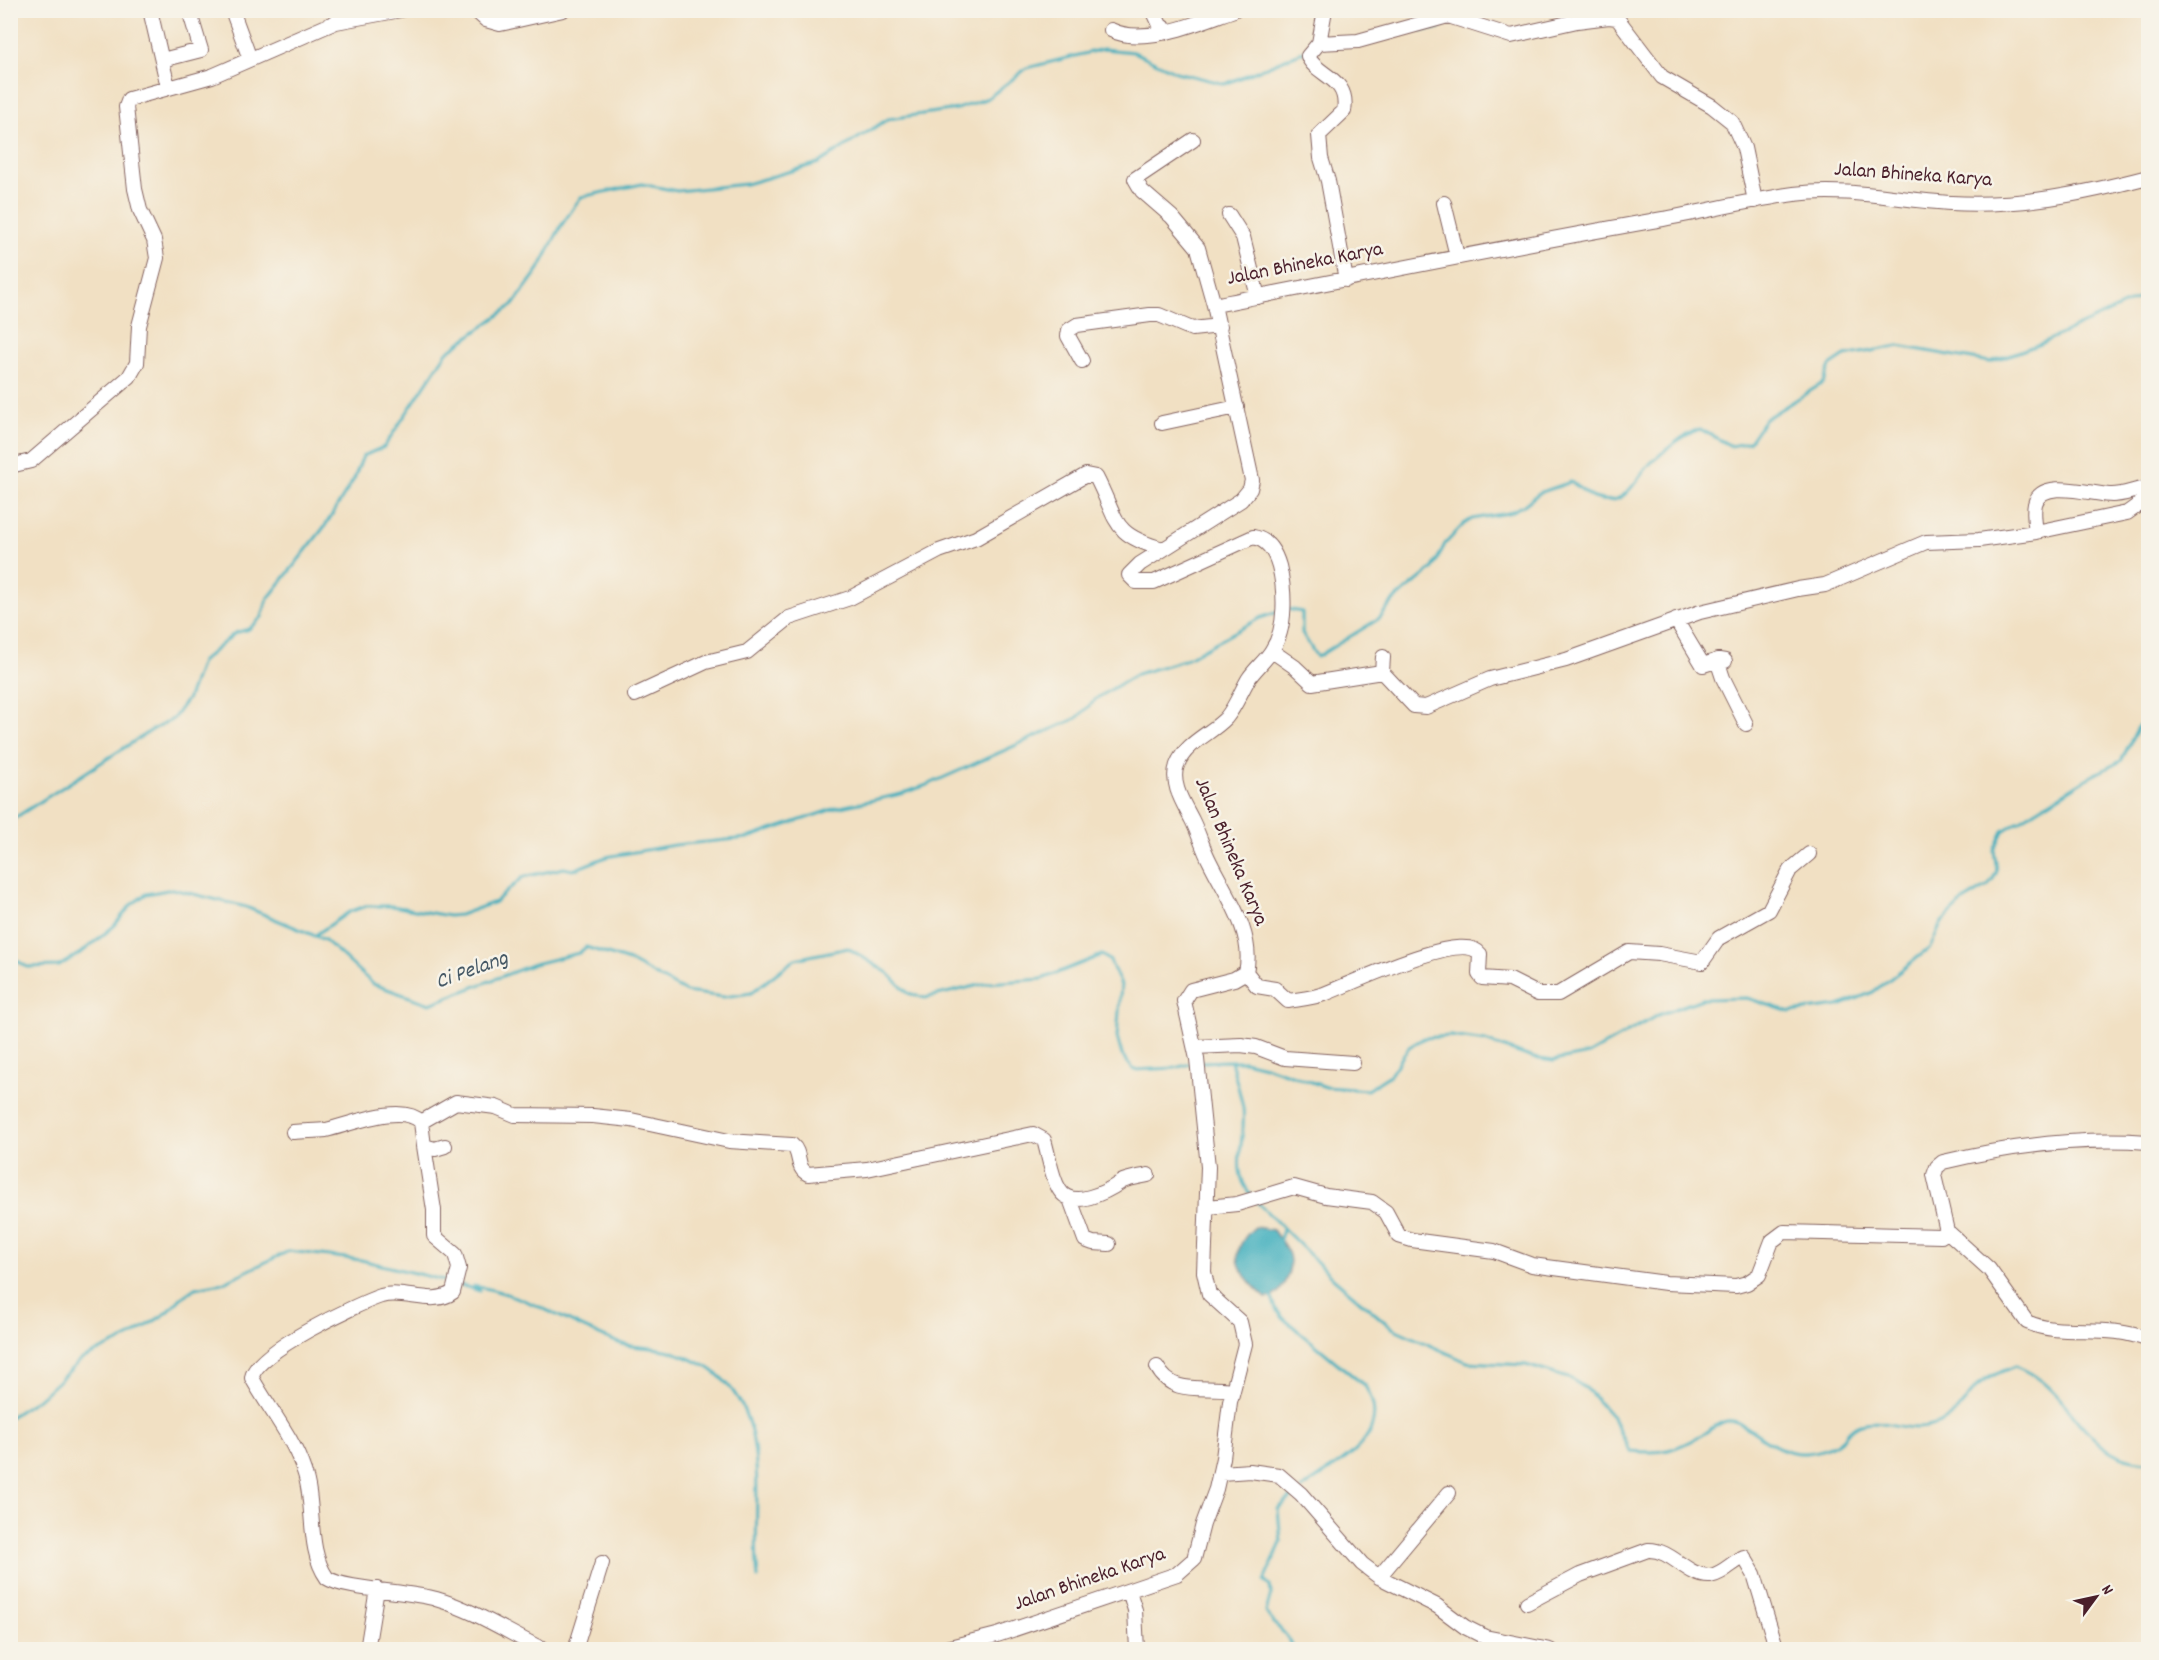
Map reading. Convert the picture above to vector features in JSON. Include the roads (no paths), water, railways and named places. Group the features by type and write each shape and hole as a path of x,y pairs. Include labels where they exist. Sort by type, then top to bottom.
{"street":[{"path":"150,10 168,87"},
{"path":"232,10 250,59"},
{"path":"10,466 31,461 83,419 135,368 139,326 157,258 154,240 135,189 126,107 132,97 212,76 336,22 401,10"},
{"path":"475,10 486,20 495,24 563,10"},
{"path":"1153,10 1160,25 1168,31"},
{"path":"1111,30 1142,36 1168,31 1234,10"},
{"path":"1325,10 1319,43 1310,53 1310,60 1337,82 1345,106 1344,111 1319,135 1321,158 1328,181 1346,280"},
{"path":"162,60 201,50 190,11"},
{"path":"1319,43 1358,41 1448,16 1511,36 1577,21 1610,16 1617,18 1662,77 1712,106 1732,122 1744,148 1755,201"},
{"path":"1193,140 1135,179 1142,191 1172,217 1198,248 1214,305"},
{"name":"Jalan Bhineka Karya","path":"938,1650 998,1635 1076,1606 1166,1580 1191,1563 1221,1473 1233,1390 1244,1355 1244,1333 1237,1318 1213,1298 1207,1288 1202,1260 1208,1207 1207,1150 1195,1047 1184,1001 1187,993 1201,986 1234,979 1246,972 1247,951 1242,929 1179,793 1176,771 1181,758 1194,742 1226,718 1254,672 1272,651 1281,623 1283,589 1278,563 1263,540 1249,538 1154,582 1133,580 1130,575 1133,569 1162,549 1241,501 1250,489 1252,480 1214,305 1457,256 1755,201 1834,190 1951,203 2047,200 2148,177"},
{"path":"1444,203 1457,256"},
{"path":"1229,215 1243,237 1258,297"},
{"path":"1082,361 1068,336 1069,330 1077,325 1159,315 1191,329 1220,326"},
{"path":"1162,423 1237,407"},
{"path":"635,695 706,662 747,651 789,618 832,606 930,555 976,538 1086,475 1096,477 1121,529 1130,538 1162,549"},
{"path":"2036,532 2035,505 2038,497 2046,492 2065,489 2113,495 2148,488"},
{"path":"1383,657 1382,672 1414,706 1426,708 1490,679 1566,660 1715,608 1826,585 1926,542 1979,540 2036,532 2127,513 2148,498"},
{"path":"1676,620 1703,664 1721,661 1723,678 1746,724"},
{"path":"1272,651 1295,666 1312,683 1382,672"},
{"path":"1246,972 1257,986 1275,989 1288,1001 1324,994 1423,953 1446,949 1472,949 1480,954 1479,974 1482,978 1510,980 1538,994 1558,994 1629,952 1659,954 1702,962 1719,938 1769,910 1790,870 1809,854"},
{"path":"1195,1047 1241,1045 1280,1057 1353,1063"},
{"path":"421,1122 456,1102 496,1107 515,1115 593,1116 631,1120 729,1140 792,1145 796,1148 800,1167 808,1174 867,1169 1036,1134 1044,1140 1059,1189 1070,1198 1085,1240 1109,1244"},
{"path":"293,1132 329,1129 379,1116 411,1115 421,1122 434,1210 434,1236 453,1250 459,1268 456,1289 450,1295 439,1298 382,1296 348,1310 285,1345 252,1372 252,1378 262,1398 292,1444 304,1469 319,1561 325,1575 334,1582 442,1601 528,1646 544,1650"},
{"path":"2148,1142 2112,1140 2029,1146 1943,1162 1937,1167 1934,1175 1947,1231 1989,1269 2027,1322 2072,1329 2109,1329 2135,1334 2148,1340"},
{"path":"424,1146 435,1149 445,1146"},
{"path":"1070,1198 1081,1199 1114,1188 1122,1181 1148,1174"},
{"path":"1208,1207 1237,1204 1294,1187 1326,1196 1372,1202 1386,1212 1399,1236 1412,1240 1494,1251 1532,1265 1666,1283 1736,1286 1747,1283 1759,1275 1772,1241 1784,1232 1938,1236 1947,1231"},
{"path":"1157,1367 1165,1380 1176,1386 1233,1390"},
{"path":"1221,1473 1266,1472 1286,1479 1350,1551 1379,1577 1437,1606 1485,1637 1540,1646 1550,1650"},
{"path":"1379,1577 1449,1493"},
{"path":"1527,1603 1580,1575 1648,1550 1660,1551 1696,1572 1708,1576 1719,1573 1744,1557 1754,1574 1777,1650"},
{"path":"575,1650 602,1563"},
{"path":"367,1650 377,1589"},
{"path":"1129,1591 1135,1610 1137,1650"}],"water":[{"path":"1255,1227 1273,1230 1289,1255 1288,1275 1281,1288 1272,1297 1266,1298 1250,1282 1240,1265 1238,1256 1240,1247 1245,1237"}],"waterway":[{"path":"1470,10 1492,16 1518,10"},
{"path":"1422,30 1437,29 1447,22"},
{"path":"10,821 152,730 173,719 188,698 201,662 235,633 249,629 262,617 267,600 325,526 354,479 363,456 384,447 447,352 513,305 539,269 561,226 581,197 642,184 677,191 746,184 819,163 888,119 957,109 988,98 1027,68 1103,49 1134,52 1176,72 1225,84 1305,51"},
{"path":"1287,609 1302,612 1302,633 1317,657 1380,618 1393,601 1433,568 1445,544 1472,519 1508,513 1524,505 1539,493 1571,482 1594,498 1606,501 1615,500 1630,490 1653,461 1681,439 1700,429 1731,446 1749,442 1765,419 1823,383 1830,366 1845,356 1898,346 1990,362 2040,344 2148,294"},
{"path":"314,936 349,912 366,906 392,906 449,916 460,915 495,902 523,877 564,868 573,870 606,857 674,845 748,838 836,808 901,794 927,785 1077,718 1097,698 1137,674 1184,660 1260,618 1278,612"},
{"path":"1231,1061 1244,1061 1265,1066 1326,1087 1367,1090 1390,1075 1409,1047 1424,1038 1451,1036 1485,1041 1533,1058 1553,1061 1589,1054 1658,1015 1702,999 1747,998 1790,1012 1839,1006 1873,992 1930,948 1941,923 1965,900 1988,886 1993,879 1997,871 1994,850 2003,831 2088,778 2121,761 2137,729 2148,715"},
{"name":"Ci Pelang","path":"10,956 27,967 59,966 82,952 114,926 131,905 146,894 173,889 246,907 325,940 373,984 430,1004 534,964 579,953 586,947 629,961 686,992 724,997 751,993 795,959 848,948 888,973 908,993 925,998 988,983 1042,979 1102,955 1110,961 1121,985 1117,1037 1122,1055 1134,1070 1175,1068 1194,1063"},
{"path":"1200,1062 1231,1061 1244,1120 1239,1164 1244,1185 1251,1195"},
{"path":"1257,1202 1333,1278 1392,1328 1467,1362 1526,1365 1571,1379 1587,1389 1613,1418 1630,1451 1652,1452 1676,1448 1727,1421 1743,1425 1781,1448 1805,1453 1830,1447 1852,1428 1869,1422 1918,1428 1929,1427 1951,1416 1984,1381 2015,1366 2036,1377 2052,1390 2106,1449 2125,1458 2148,1462"},
{"path":"1279,1242 1283,1230"},
{"path":"10,1417 41,1397 82,1359 133,1335 168,1312 181,1298 195,1288 222,1283 289,1251 361,1260 451,1282"},
{"path":"460,1285 480,1291 473,1286 493,1290 512,1296 603,1337 635,1347 670,1351 713,1371 733,1391 745,1414 753,1439 756,1467 758,1578"},
{"path":"1271,1296 1276,1309 1284,1319 1365,1386 1373,1404 1373,1420 1368,1434 1358,1447 1345,1459 1302,1489"},
{"path":"1293,1650 1289,1639 1266,1612 1271,1594 1270,1586 1264,1581 1281,1543 1278,1509 1294,1495"}]}
